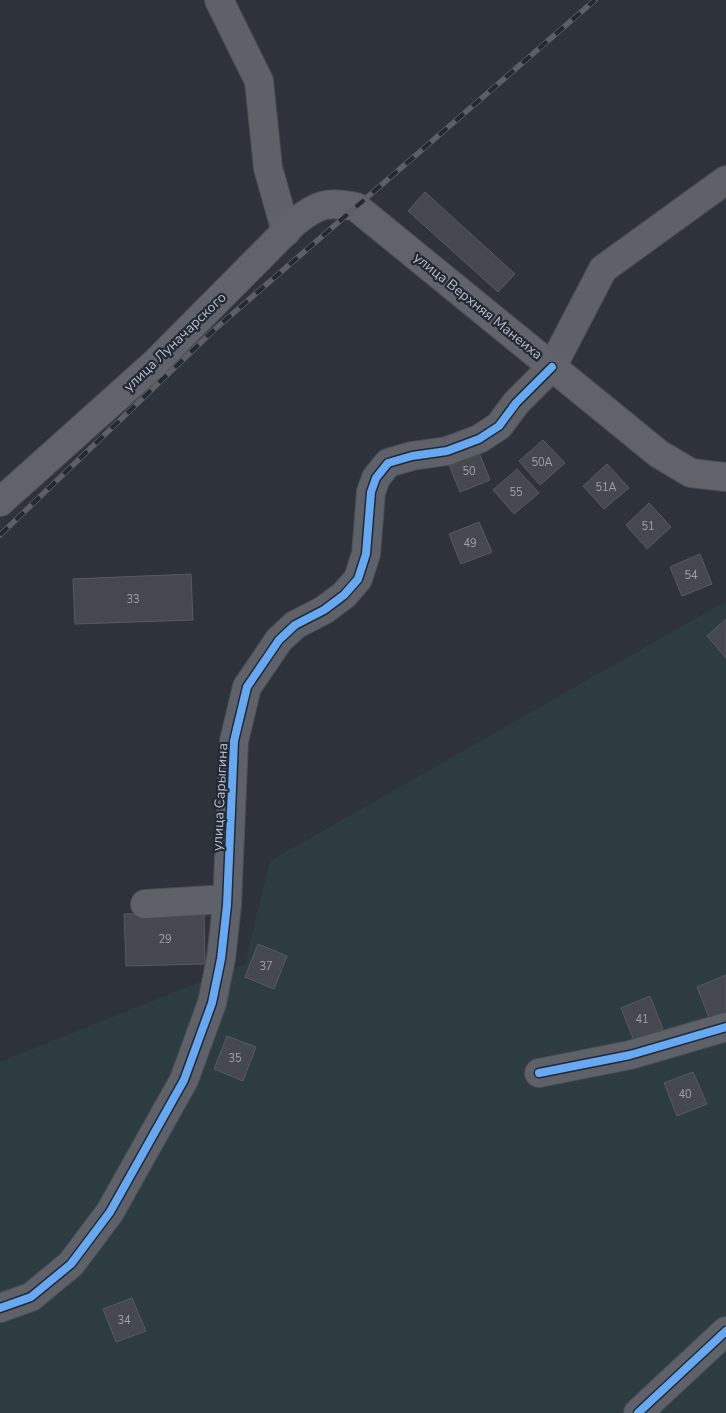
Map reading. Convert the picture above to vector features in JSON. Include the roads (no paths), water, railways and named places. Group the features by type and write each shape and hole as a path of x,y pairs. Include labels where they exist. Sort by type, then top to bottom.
{"main road":[{"name":"улица Луначарского","path":"0,502 154,364 286,232 314,208 334,202 356,207"},
{"name":"улица Верхняя Манеиха","path":"356,207 659,454 691,473 724,479"}],"street":[{"path":"219,0 259,81 268,168 286,232"},
{"name":"улица Сарыгина","path":"0,1308 31,1297 71,1264 110,1212 184,1080 212,1003 221,959 227,899 234,741 247,687 279,640 295,625 324,610 344,594 358,579 366,554 371,492 376,478 388,463 412,456 447,451 479,440 499,426 516,403 552,367 603,269 726,180"},
{"path":"145,904 227,899"},
{"path":"539,1073 630,1055 726,1027"},
{"path":"638,1413 726,1331"}],"railway":[{"path":"0,535 215,329 595,0"}]}
